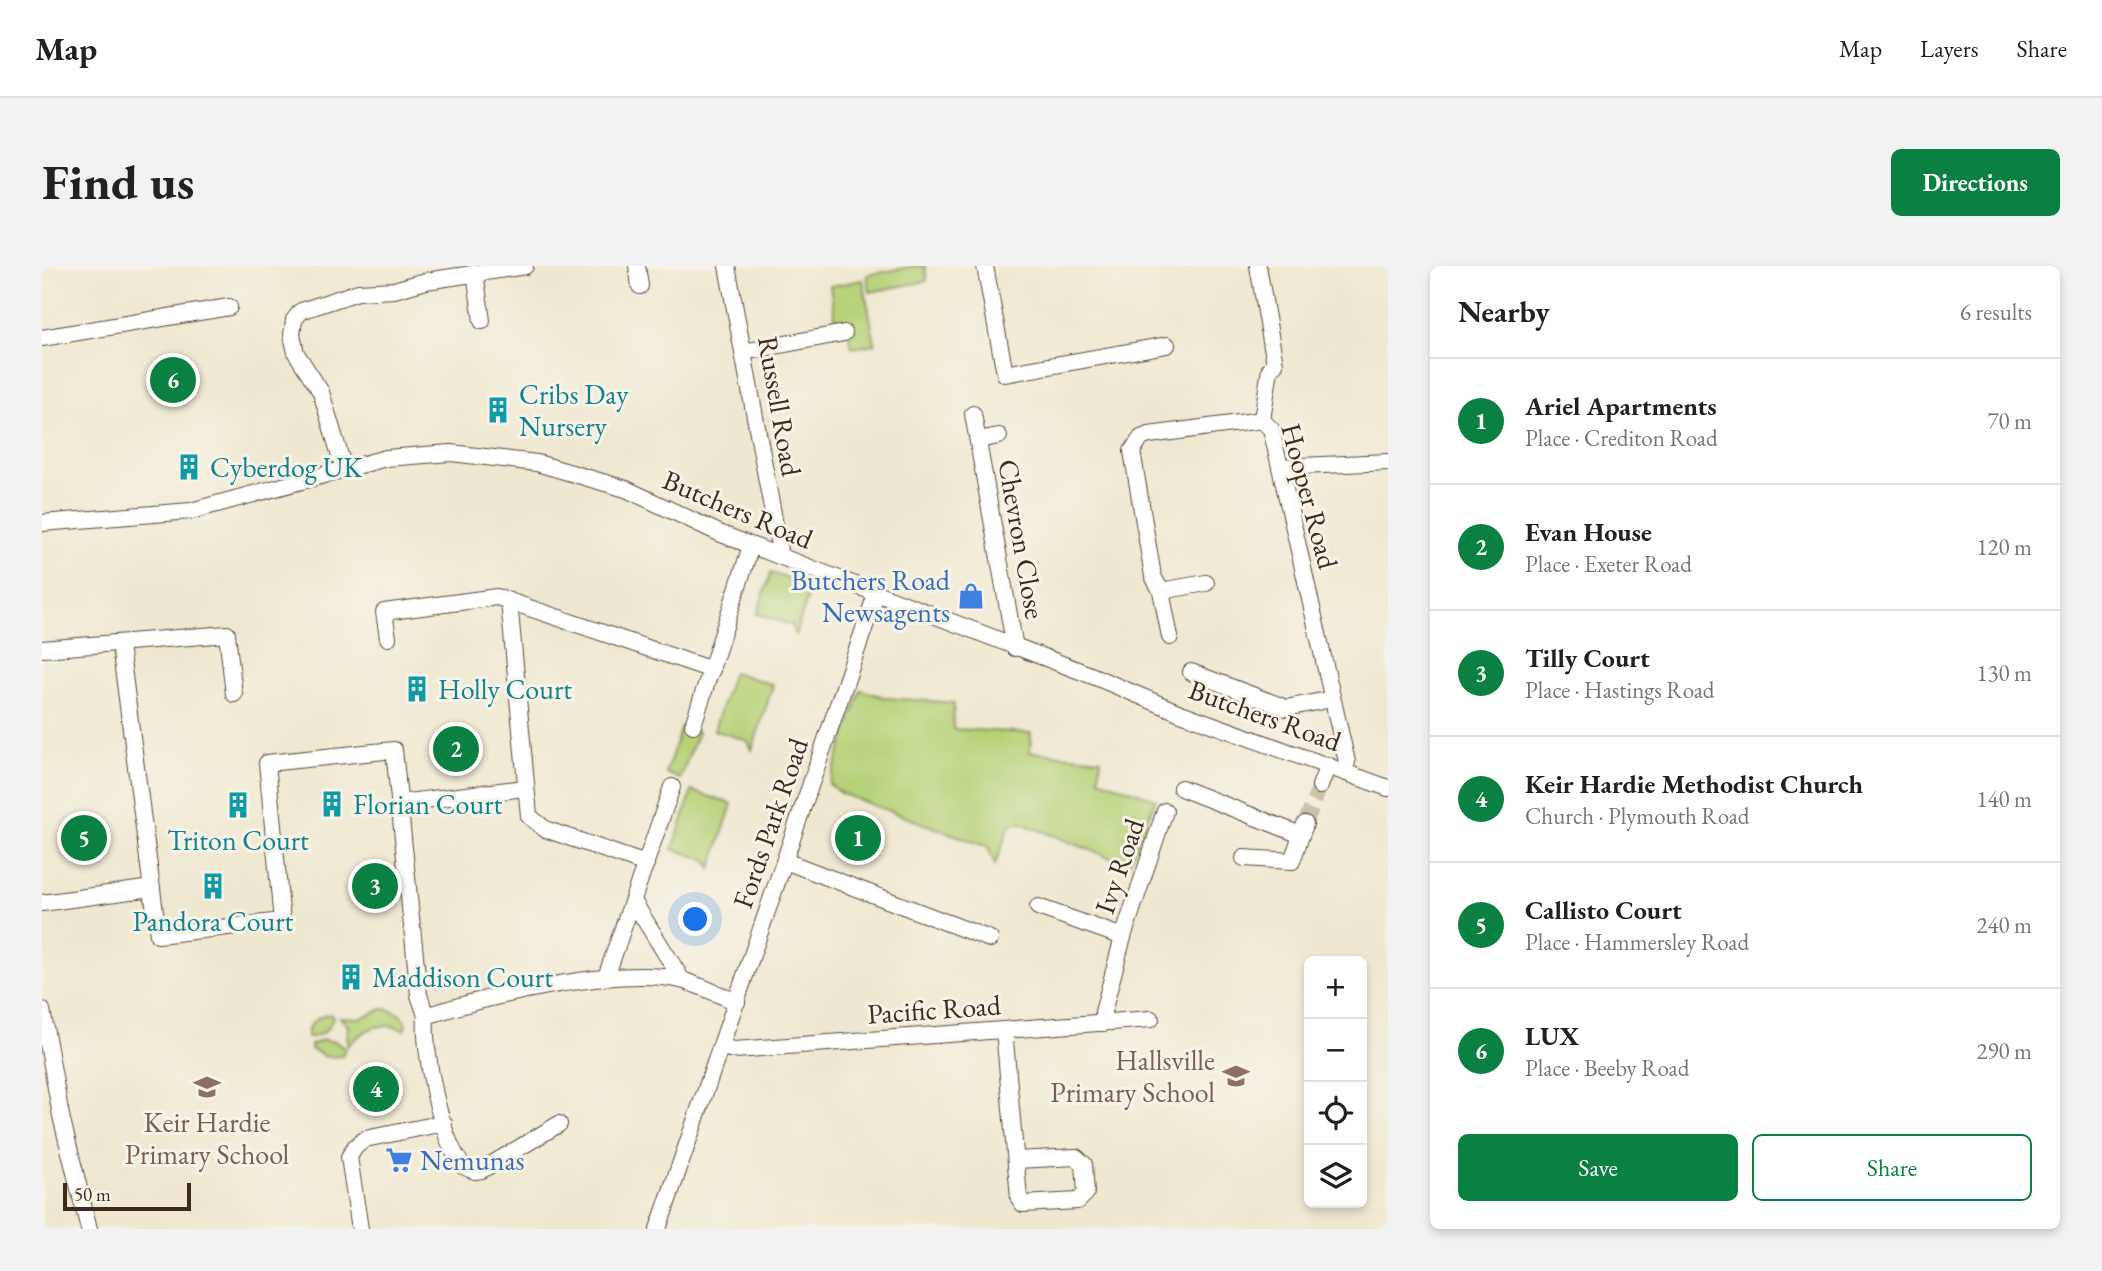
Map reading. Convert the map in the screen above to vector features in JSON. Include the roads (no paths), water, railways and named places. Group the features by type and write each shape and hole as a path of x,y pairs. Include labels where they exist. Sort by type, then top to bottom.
{"street":[{"path":"344,469 321,393 296,353 292,335 294,320 301,311 353,293 394,290 426,281 525,266"},
{"path":"637,266 640,286"},
{"name":"Russell Road","path":"727,266 779,546 776,555"},
{"path":"985,266 1005,374 1167,345"},
{"name":"Hooper Road","path":"1258,266 1275,364 1270,369 1262,420 1271,429 1280,467 1347,762 1344,771"},
{"path":"475,273 482,321"},
{"path":"42,338 229,307"},
{"path":"743,352 844,333"},
{"name":"Chevron Close","path":"973,414 1015,648"},
{"path":"1170,637 1161,591 1153,576 1132,463 1136,443 1149,435 1262,420"},
{"name":"Chevron Close","path":"978,440 999,436"},
{"name":"Butchers Road","path":"42,523 191,511 386,458 440,453 537,463 626,489 751,546 1093,676 1178,712 1388,788"},
{"path":"1280,467 1388,462"},
{"path":"693,725 751,546"},
{"path":"1161,591 1206,583"},
{"name":"Fords Park Road","path":"658,1229 876,594"},
{"path":"388,638 384,612 498,597 712,670"},
{"path":"509,601 529,816 545,829 646,864"},
{"path":"42,649 106,643 120,645 227,634 234,694"},
{"path":"120,645 158,935 282,920 267,763 394,750 419,995 426,1016 425,1033 444,1123 458,1160 469,1169 482,1170 559,1124"},
{"path":"1191,672 1286,708 1332,699"},
{"path":"1320,786 1328,765"},
{"path":"606,977 672,786"},
{"path":"399,803 525,788"},
{"path":"1181,788 1303,829 1292,862 1244,858"},
{"name":"Ivy Road","path":"1103,1023 1102,1012 1123,937 1166,811"},
{"path":"785,861 990,939"},
{"path":"42,904 152,888"},
{"path":"633,901 682,980"},
{"name":"Ivy Road","path":"1038,907 1123,937"},
{"path":"426,1016 455,1006 606,977 682,980 737,1002"},
{"path":"42,1010 61,1116 89,1229"},
{"name":"Pacific Road","path":"722,1047 734,1050 1151,1019"},
{"path":"1004,1030 1019,1198 1023,1204 1078,1201 1086,1193 1084,1164 1076,1157 1016,1160"},
{"path":"360,1229 349,1157 355,1147 365,1139 444,1123"}],"tunnel":[{"path":"1305,824 1320,786"}],"place":[{"name":"LUX","path":"173,380"},
{"name":"Cribs Day Nursery","path":"498,410"},
{"name":"Cyberdog UK","path":"189,467"},
{"name":"Butchers Road Newsagents","path":"971,596"},
{"name":"Holly Court","path":"417,689"},
{"name":"Evan House","path":"456,749"},
{"name":"Florian Court","path":"332,804"},
{"name":"Triton Court","path":"238,805"},
{"name":"Callisto Court","path":"84,838"},
{"name":"Ariel Apartments","path":"858,838"},
{"name":"Pandora Court","path":"213,886"},
{"name":"Tilly Court","path":"375,886"},
{"name":"Maddison Court","path":"351,977"},
{"name":"Hallsville Primary School","path":"1236,1076"},
{"name":"Keir Hardie Primary School","path":"207,1087"},
{"name":"Keir Hardie Methodist Church","path":"376,1089"},
{"name":"Nemunas","path":"399,1160"}]}
